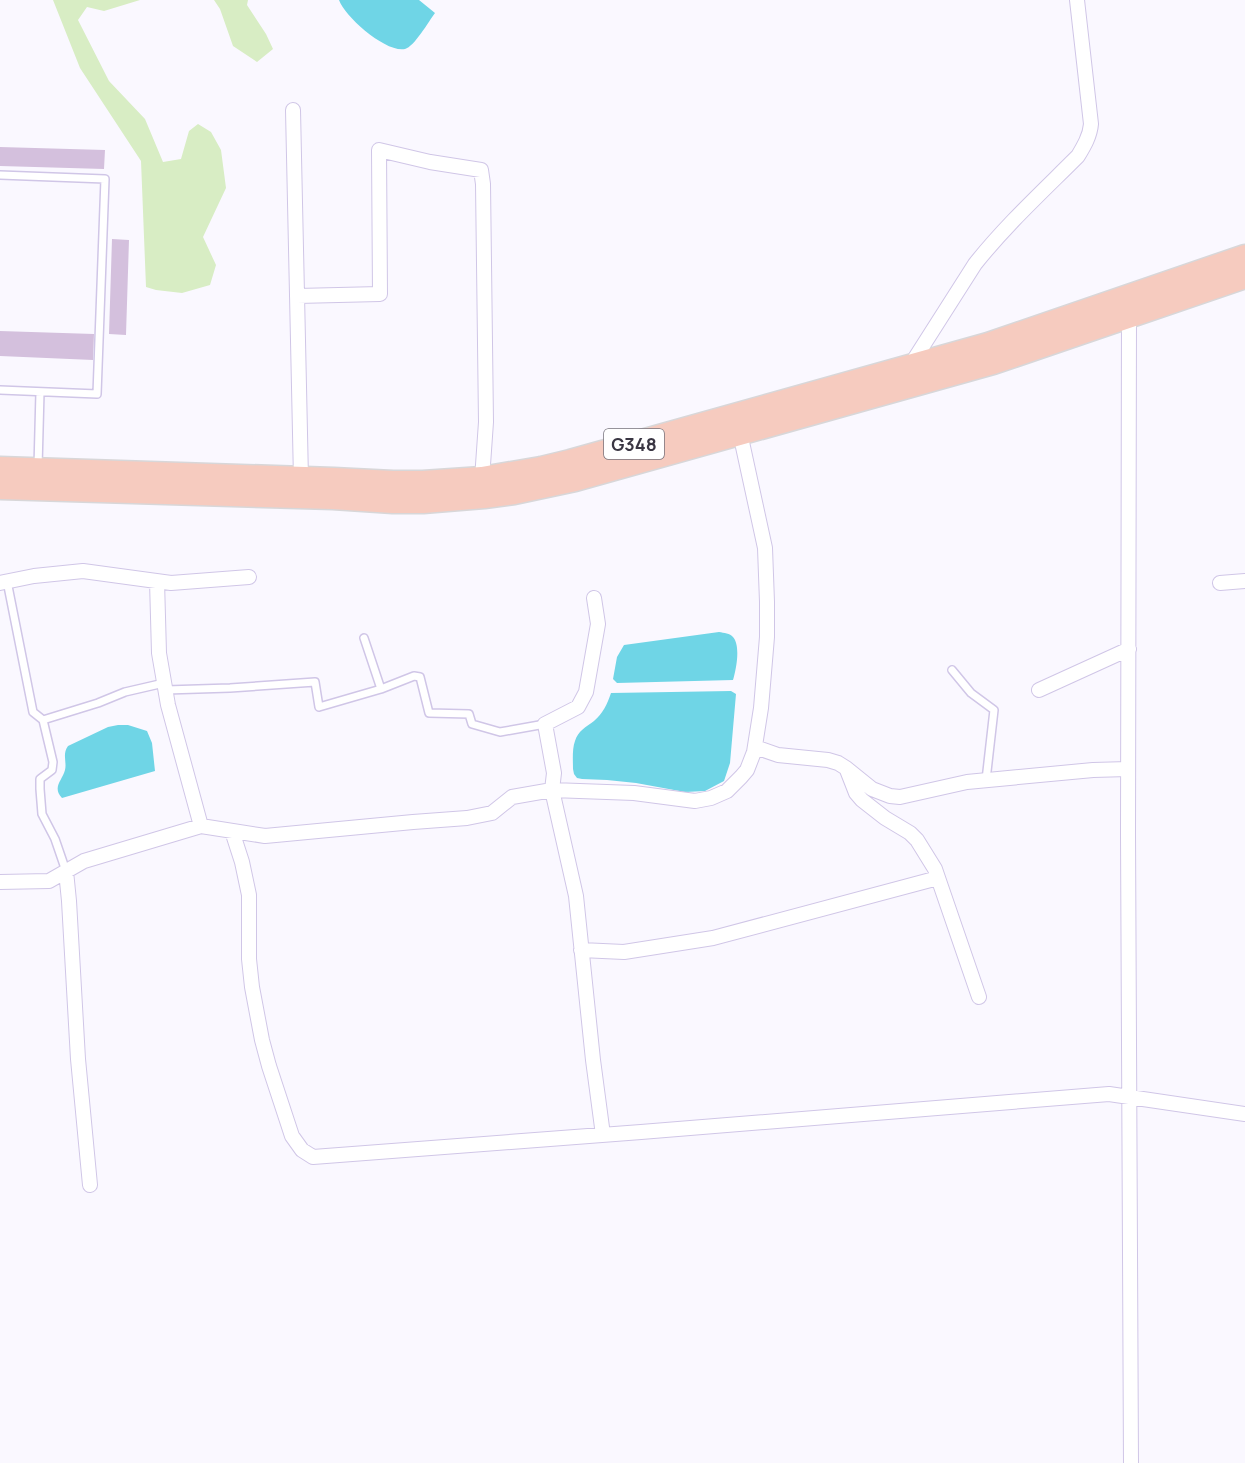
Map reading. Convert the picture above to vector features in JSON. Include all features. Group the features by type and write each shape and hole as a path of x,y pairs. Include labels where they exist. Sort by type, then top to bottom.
{"highway":[{"name":"G348","path":"0,470 403,483 482,479 541,469 988,345 1245,257"},
{"name":"G348","path":"0,487 333,497 393,501 504,494 574,479 993,362 1245,276"}],"street":[{"path":"909,368 986,250 1083,149 1090,133 1090,124 1077,0"},
{"path":"293,110 301,479"},
{"path":"297,296 380,294 379,150 430,162 481,170 486,422 482,479"},
{"path":"1129,315 1131,1463"},
{"path":"0,882 49,881 84,861 201,826 265,837 467,818 492,813 512,797 552,790 634,793 695,801 711,798 727,791 741,777 751,761 765,673 767,602 765,549 740,433"},
{"path":"3,582 83,571 171,583 249,577"},
{"path":"157,581 159,653 168,705 201,826"},
{"path":"1220,583 1245,581"},
{"path":"594,598 598,624 586,692 578,707 545,724 554,773 552,790 576,896 603,1135"},
{"path":"1039,690 1129,649"},
{"path":"755,747 778,755 828,760 846,768 872,789 900,797 967,782 1093,770 1128,769"},
{"path":"846,768 856,793 862,800 869,807 910,833 935,869 979,997"},
{"path":"232,831 242,862 249,896 249,959 262,1040 292,1136 302,1150 313,1157 1109,1094 1245,1114"},
{"path":"66,871 78,1059 90,1185"},
{"path":"581,950 624,952 713,938 938,878"}],"lane":[{"path":"0,175 105,179 97,394 0,390"},
{"path":"38,471 40,392"},
{"path":"3,582 33,712 44,720 53,762 52,770 40,779 42,814 55,839 66,871"},
{"path":"364,638 381,690"},
{"path":"952,670 971,693 994,710 986,780"},
{"path":"44,720 125,692 165,686 230,688 315,682 319,707 381,690 414,676 420,677 429,713 469,714 472,724 500,732 545,724"}],"green space":[{"path":"53,0 140,0 104,11 87,7 78,20 109,81 145,119 163,162 181,159 189,131 198,124 211,132 221,150 226,188 203,237 216,265 210,285 182,293 146,287 141,161 80,68"},
{"path":"214,0 248,0 247,5 273,49 257,62 233,46 220,9"}],"water":[{"path":"339,0 419,0 435,13 413,44 405,49 397,49 377,40 367,32 349,15"},
{"path":"719,632 733,637 737,646 733,680 617,683 613,679 617,657 624,645"},
{"path":"731,691 736,694 730,763 724,781 705,791 685,792 636,783 582,779 577,778 574,774 573,751 576,738 600,715 611,693"},
{"path":"128,725 147,731 152,743 155,771 62,798 58,787 65,770 65,752 68,746 108,727"}],"building":[{"path":"0,147 105,150 104,169 0,166"},
{"path":"112,239 129,240 126,335 109,334"},
{"path":"0,331 94,334 93,360 0,356"}]}
